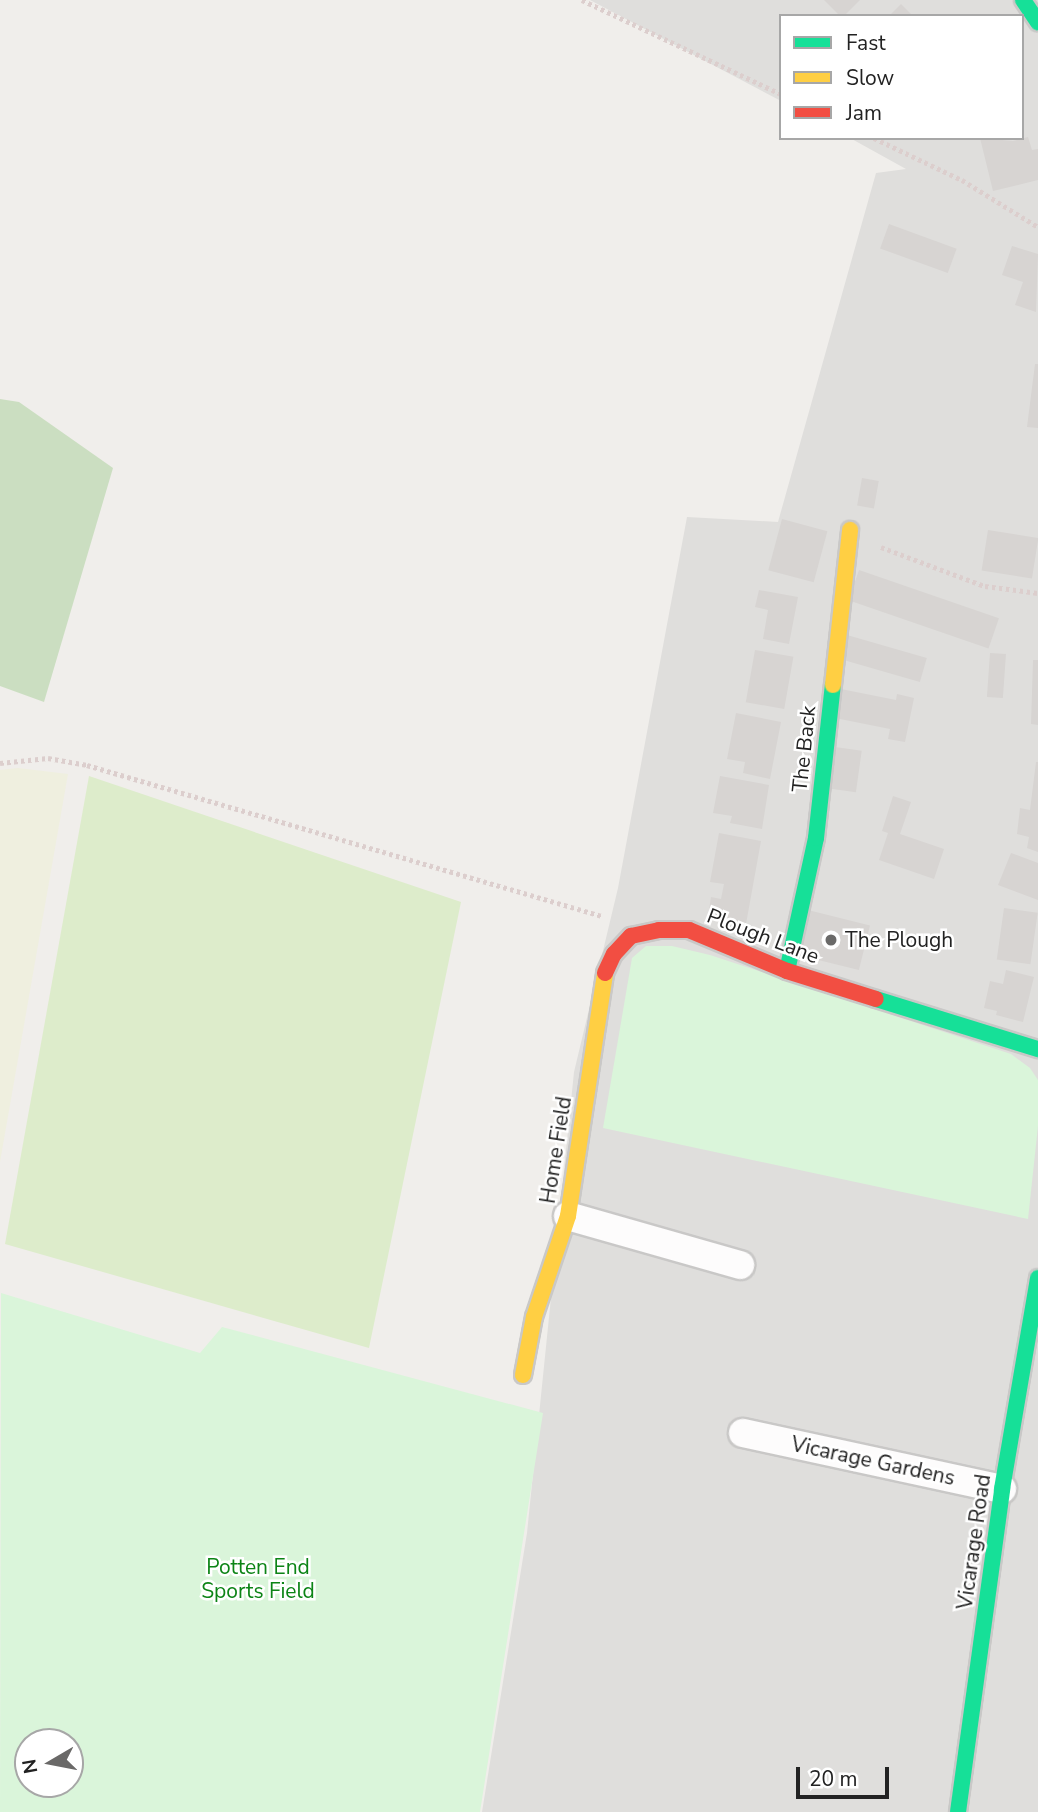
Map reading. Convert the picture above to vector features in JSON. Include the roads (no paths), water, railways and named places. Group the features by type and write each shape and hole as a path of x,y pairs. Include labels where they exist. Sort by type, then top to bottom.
{"street":[{"path":"1023,0 1038,22"},
{"name":"The Back","path":"787,971 816,838 850,530"},
{"name":"Plough Lane","path":"631,936 659,930 689,930 787,971 1038,1049"},
{"name":"Home Field","path":"523,1375 534,1317 568,1216 604,974 614,954 631,936"},
{"path":"568,1216 740,1265"},
{"name":"Vicarage Road","path":"958,1812 1002,1489 1038,1278"},
{"name":"Vicarage Gardens","path":"743,1433 1002,1489"}],"place":[{"name":"The Plough","path":"831,940"}],"park label":[{"name":"Potten End Sports Field","path":"258,1579"}]}
